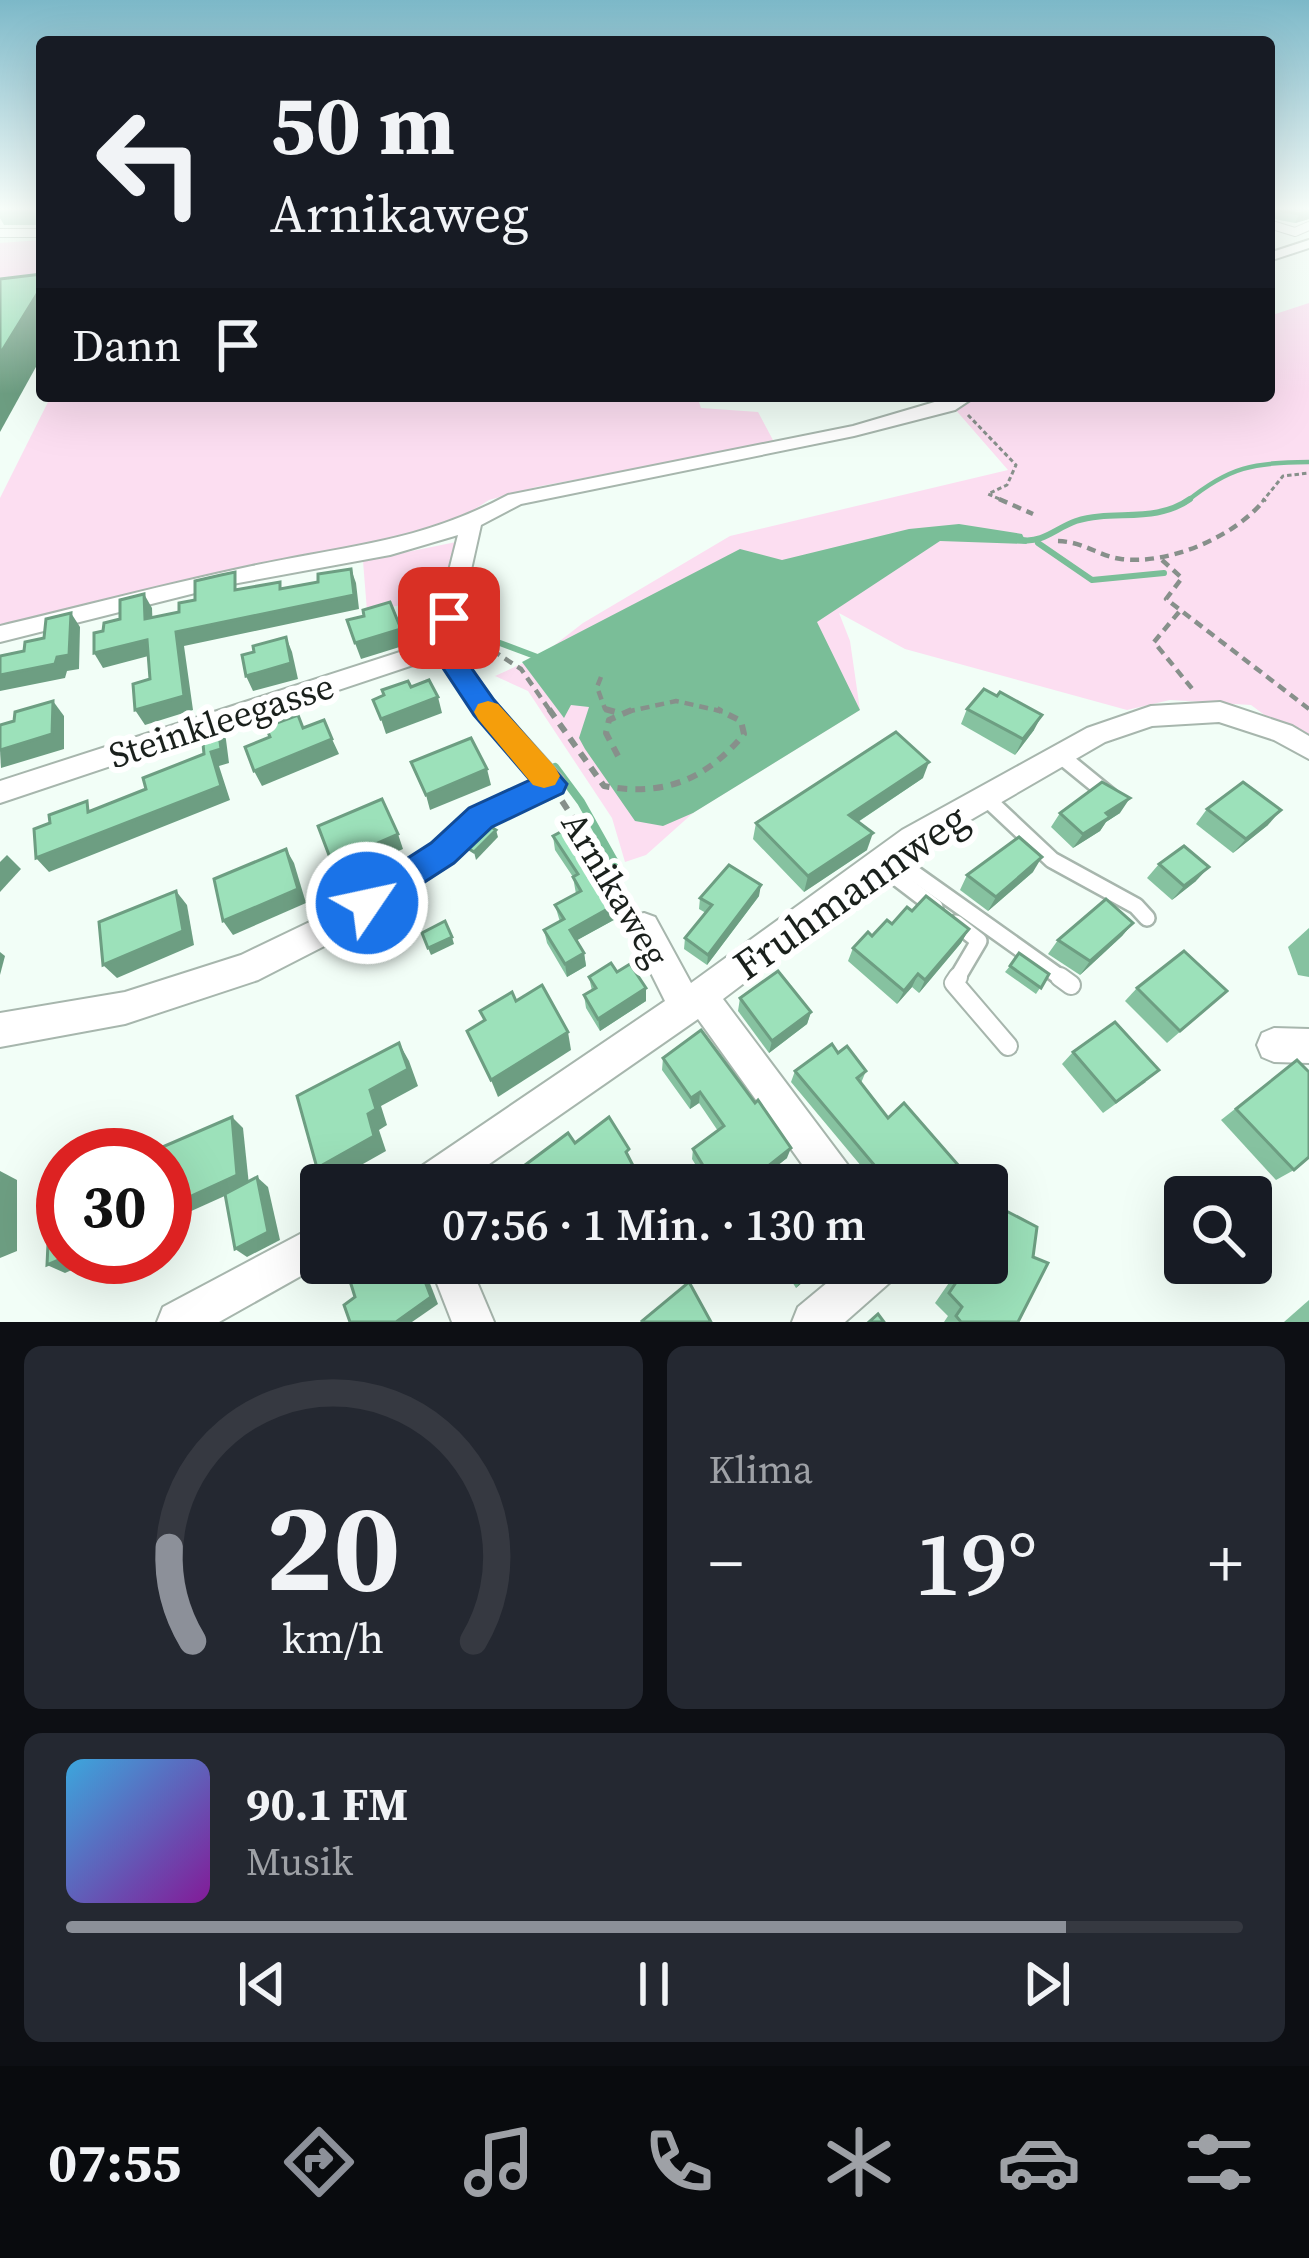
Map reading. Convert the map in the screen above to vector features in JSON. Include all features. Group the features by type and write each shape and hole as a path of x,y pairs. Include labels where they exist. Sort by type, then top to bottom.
{"street":[{"path":"0,634 263,570 424,543 471,525 515,499 780,448 951,402"},
{"path":"442,647 471,525"},
{"name":"Arnikaweg","path":"442,647 484,707 552,784"},
{"name":"Steinkleegasse","path":"0,792 442,647"},
{"name":"Fruhmannweg","path":"456,1164 694,1001 884,860 1096,735 1151,716 1220,712 1283,733 1309,748"},
{"path":"0,1030 125,1008 247,969 329,928 443,853 481,817 552,784"},
{"name":"Arnikaweg","path":"644,927 694,1001 823,1164"},
{"path":"178,1322 300,1255"},
{"path":"457,1284 473,1322"},
{"path":"813,1322 857,1284"}],"lane":[{"path":"1060,755 1114,799"},
{"path":"986,797 1052,860 1136,906 1147,918"},
{"path":"884,860 1071,986"},
{"path":"884,860 979,941 954,983 1008,1046"}],"path":[{"path":"964,402 1016,465 1007,485 988,494 1033,514"},
{"path":"1058,541 1083,542 1116,560 1162,560 1249,519 1283,476 1309,473"},
{"path":"1162,560 1177,569 1181,578 1166,599 1309,709"},
{"path":"1179,612 1154,642 1191,689 1220,712"},
{"path":"449,618 520,669 604,786 640,795 667,791 701,774 744,734 741,721 713,706 661,704 619,713 609,720 606,733 618,756"},
{"path":"601,677 597,687 605,709 619,713"},
{"name":"Arnikaweg","path":"552,784 644,927"}],"shaded area":[{"path":"0,271 36,271 36,304 0,307"},
{"path":"1309,303 1309,748 1251,705 1170,700 1127,710 905,649 839,613 850,641 860,710 693,813 646,855 625,862 612,818 528,691 495,676 543,654 583,623 730,536 1008,470 954,408 968,402 1275,402 1275,314"},
{"path":"48,402 699,402 701,408 758,412 774,442 536,487 489,500 436,534 0,630 0,498"},
{"path":"959,524 1022,534 1027,544 940,541 817,622 860,710 693,813 663,826 635,821 585,749 579,738 589,707 571,705 564,718 522,662 740,549 782,560 909,529"},
{"path":"456,542 442,598 367,611 363,561"}],"building":[{"path":"36,275 36,296 0,354 0,279"},
{"path":"351,569 354,595 176,632 184,696 135,710 133,684 150,679 147,640 94,653 94,633 103,631 104,623 120,619 120,600 144,594 145,619 179,612 179,603 195,600 195,581 235,572 235,590 280,582 280,589 318,582 318,574"},
{"path":"390,602 401,629 355,643 347,620"},
{"path":"71,613 69,655 57,657 55,664 0,675 0,656 24,651 25,642 44,638 46,619"},
{"path":"286,637 291,663 246,676 242,655 254,652 253,646"},
{"path":"429,680 438,697 381,719 373,700 384,695 382,690"},
{"path":"984,689 997,696 1000,692 1042,715 1023,739 967,709"},
{"path":"53,701 52,734 0,750 0,725 14,721 15,712"},
{"path":"298,715 303,728 324,720 332,739 254,771 245,747 270,737 266,727"},
{"path":"217,718 221,749 211,752 221,786 36,858 34,829 50,823 49,815 87,801 88,812 146,789 143,778 204,754 201,723"},
{"path":"896,732 929,762 849,815 873,833 808,876 756,823"},
{"path":"471,738 487,769 426,795 411,762"},
{"path":"1102,782 1130,798 1083,834 1060,813"},
{"path":"1243,782 1281,810 1246,839 1207,809"},
{"path":"382,799 398,834 332,863 318,826"},
{"path":"488,825 496,830 474,852 466,847"},
{"path":"570,827 620,902 570,930 584,953 565,964 544,930 564,919 555,905 581,891 573,877 578,874 553,836"},
{"path":"1019,837 1042,857 996,897 967,875"},
{"path":"1184,846 1209,867 1184,886 1159,864"},
{"path":"286,849 298,889 223,921 214,879"},
{"path":"729,865 761,885 708,955 685,938 712,905 700,898"},
{"path":"176,891 183,931 103,965 99,922"},
{"path":"926,896 969,929 925,980 918,974 904,991 853,948 868,932 872,936 887,920 892,924"},
{"path":"1106,899 1133,923 1090,961 1058,940"},
{"path":"445,921 452,937 428,948 422,933"},
{"path":"1184,951 1227,991 1180,1031 1137,988"},
{"path":"1019,953 1049,974 1041,988 1010,966"},
{"path":"611,963 617,972 630,964 646,988 598,1019 584,995 596,988 589,977"},
{"path":"778,971 811,1012 772,1041 740,998"},
{"path":"542,985 568,1032 491,1080 467,1031 485,1020 480,1011 512,992 516,1001"},
{"path":"1115,1022 1159,1070 1116,1102 1073,1052"},
{"path":"701,1030 791,1148 771,1164 702,1164 693,1149 724,1126 700,1092 691,1098 663,1058"},
{"path":"399,1043 408,1069 370,1090 376,1109 368,1114 374,1136 324,1164 316,1164 297,1096"},
{"path":"832,1044 838,1053 847,1046 866,1071 857,1078 888,1118 904,1103 957,1164 873,1164 795,1071"},
{"path":"1297,1060 1309,1072 1309,1157 1294,1170 1236,1109"},
{"path":"232,1117 237,1175 192,1196 192,1134"},
{"path":"609,1117 629,1149 632,1164 526,1164 568,1133 575,1143"},
{"path":"257,1177 268,1232 235,1249 225,1194"},
{"path":"1008,1212 1037,1227 1033,1257 1048,1263 1018,1322 961,1322 956,1316 962,1307 949,1293 955,1284 1008,1284"},
{"path":"351,1284 426,1284 431,1297 396,1322 350,1322 344,1305 355,1297"},
{"path":"690,1284 711,1322 643,1322"}],"waterway":[{"path":"1186,502 1243,469 1309,462"},
{"path":"1022,540 1043,537 1076,521 1149,514 1190,499"},
{"path":"1038,543 1092,580 1164,573"},
{"path":"461,607 481,636 540,658"},
{"path":"555,767 617,866"}],"slow traffic":[{"path":"488,712 544,776"}],"route":[{"path":"367,903 443,853 481,817 552,784 484,707 442,647 449,618"}]}
